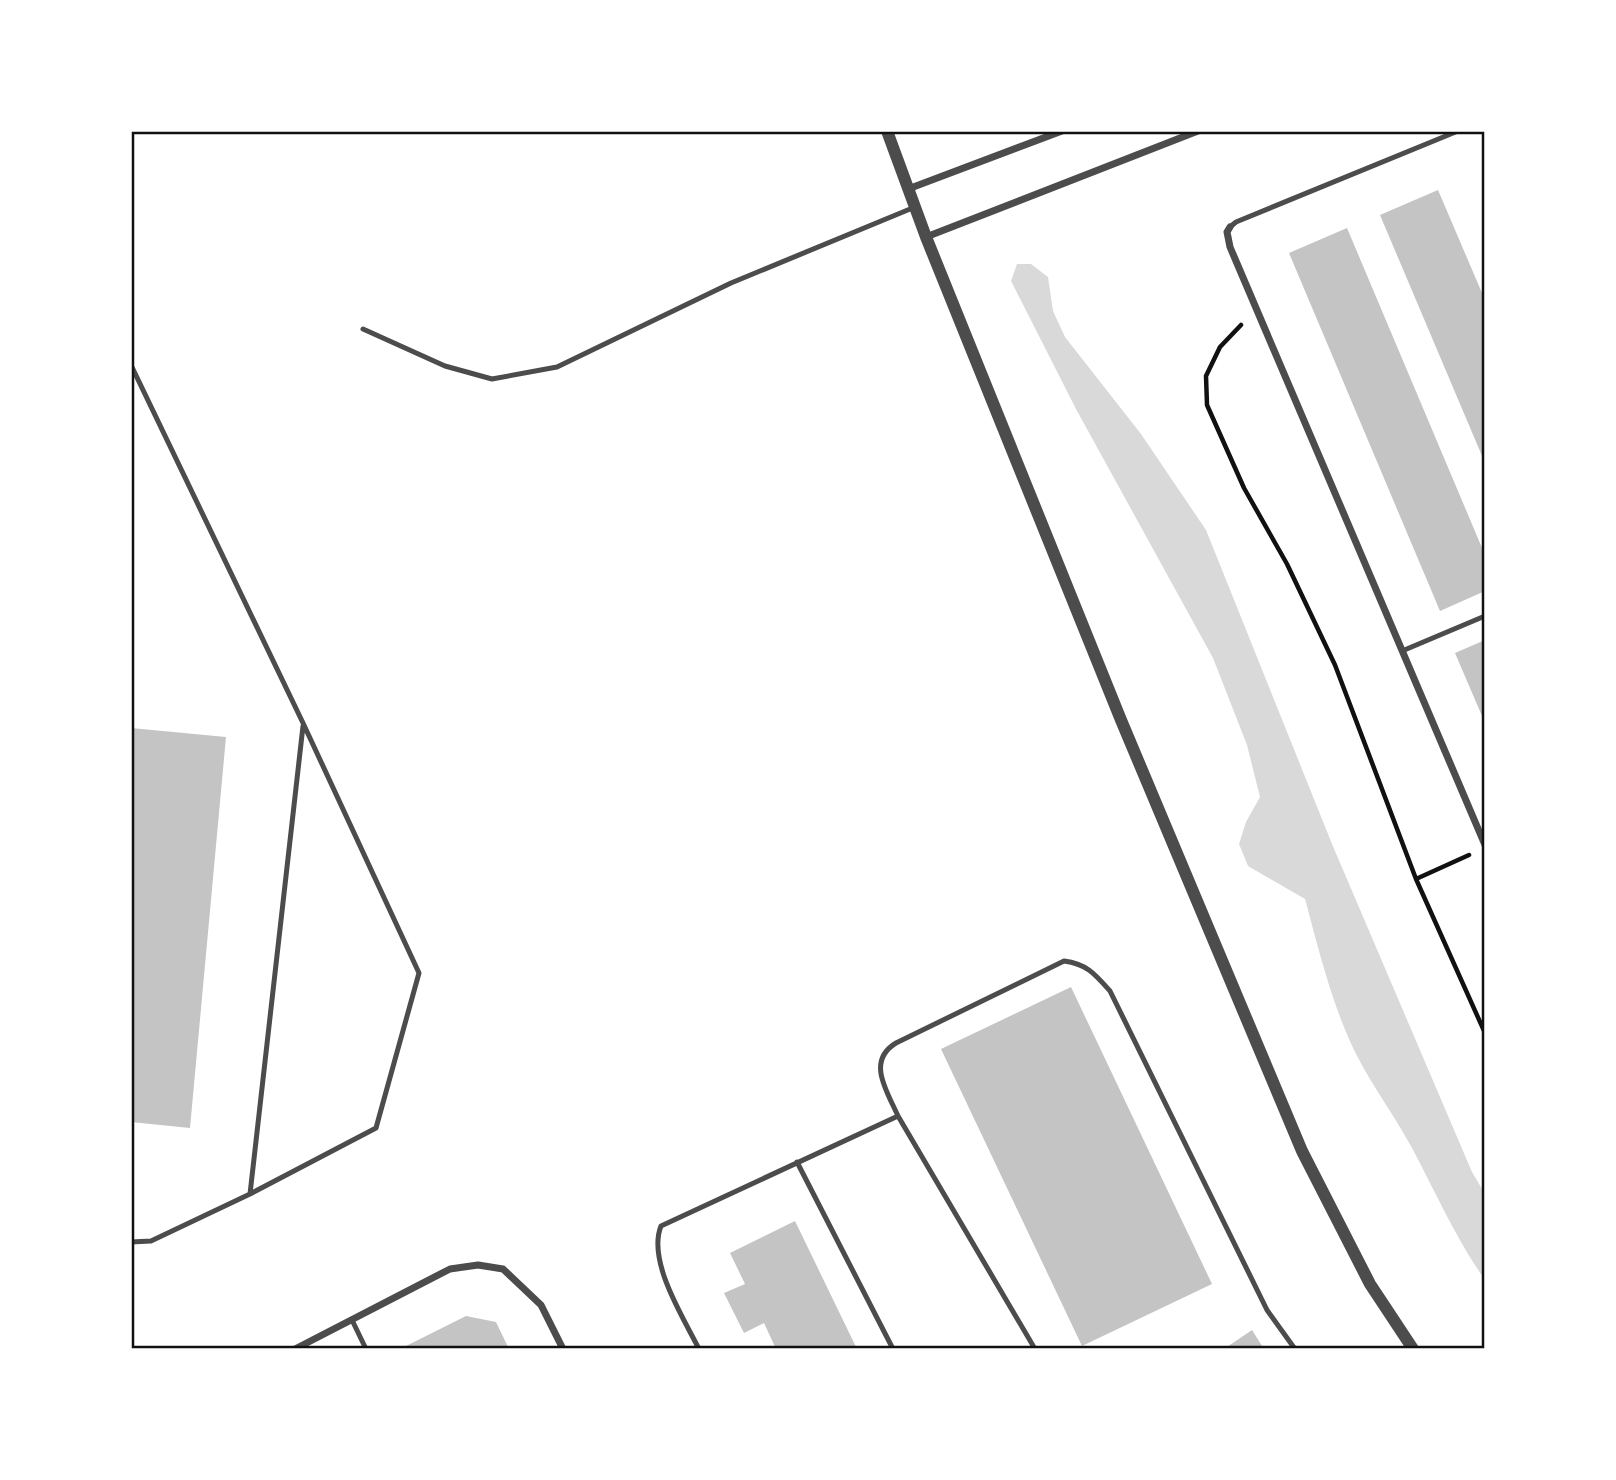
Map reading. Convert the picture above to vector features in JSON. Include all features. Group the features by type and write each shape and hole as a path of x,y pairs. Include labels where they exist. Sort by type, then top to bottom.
{"street":[{"path":"887,131 926,237 1121,720 1302,1151 1370,1284 1413,1349"},
{"path":"908,188 1062,131"},
{"path":"926,237 1198,131"},
{"path":"1230,227 1227,240 1485,845"},
{"path":"295,1349 450,1269 478,1265 503,1269 541,1305 563,1349"}],"lane":[{"path":"1230,227 1236,222 1458,131"},
{"path":"363,329 445,366 492,379 557,367 731,284 915,207"},
{"path":"131,365 303,723 419,973 376,1128 250,1194 151,1241 131,1242"},
{"path":"1402,652 1485,616"},
{"path":"250,1194 303,723"},
{"path":"1035,1349 898,1116 884,1086 881,1057 886,1049 1064,961 1080,963 1111,991 1267,1310 1296,1349"},
{"path":"699,1349 662,1268 657,1235 661,1226 898,1116"},
{"path":"797,1162 893,1349"},
{"path":"352,1320 366,1349"}],"path":[{"path":"1257,310 1220,347 1206,376 1207,405 1244,488 1287,564 1335,665 1416,879 1485,1033"},
{"path":"1416,879 1473,853"}],"shaded area":[{"path":"1017,264 1031,264 1048,277 1053,311 1065,337 1141,434 1206,530 1332,844 1472,1172 1485,1194 1485,1280 1353,1047 1328,983 1305,899 1248,866 1239,844 1246,822 1260,797 1247,745 1213,658 1076,409 1011,281"}],"building":[{"path":"1438,190 1485,300 1485,463 1380,215"},
{"path":"1347,228 1485,555 1485,591 1440,611 1289,253"},
{"path":"1485,640 1485,723 1455,653"},
{"path":"131,728 226,737 190,1128 131,1122"},
{"path":"1071,987 1212,1284 1082,1346 941,1049"},
{"path":"795,1221 857,1349 776,1349 764,1323 744,1333 724,1293 745,1284 730,1253"},
{"path":"466,1316 496,1322 509,1349 400,1349"},
{"path":"1252,1330 1264,1349 1224,1349"}]}
